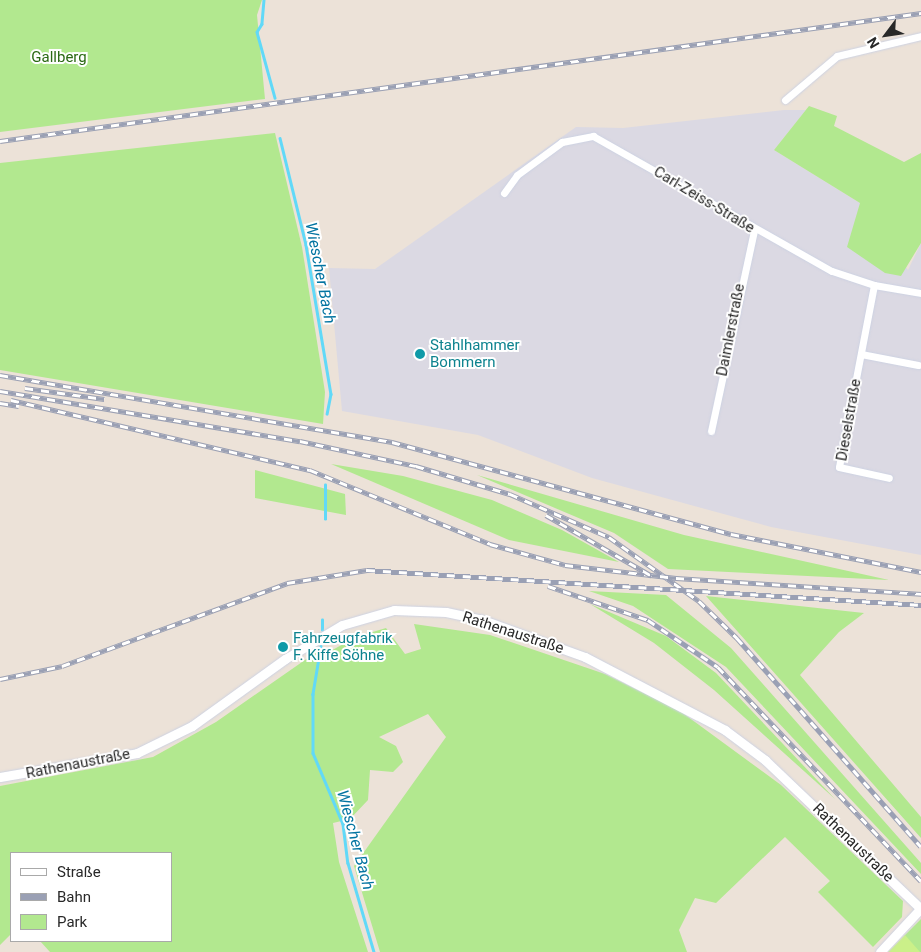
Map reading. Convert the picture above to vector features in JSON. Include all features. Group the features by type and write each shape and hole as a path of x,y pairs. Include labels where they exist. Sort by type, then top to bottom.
{"street":[{"path":"785,100 837,56 921,36"},
{"name":"Carl-Zeiss-Straße","path":"504,192 517,175 562,142 584,134 646,164 754,230 832,271 874,285 921,292"},
{"name":"Daimlerstraße","path":"711,431 754,230"},
{"name":"Dieselstraße","path":"874,285 839,467 889,478"},
{"path":"861,354 918,365"},
{"name":"Rathenaustraße","path":"0,777 137,753 192,726 284,659 342,625 394,610 446,612 480,619 585,657 712,722 765,760 921,908"},
{"path":"880,952 921,908"}],"shaded area":[{"path":"784,110 806,110 774,150 860,203 908,270 921,243 921,555 771,527 592,478 478,435 342,411 329,268 375,269 576,127 623,128"}],"green space":[{"name":"Gallberg","path":"0,0 262,0 257,15 265,99 0,132"},
{"path":"809,106 837,116 834,126 904,162 921,153 921,243 901,276 885,273 847,247 860,203 774,150"},
{"path":"275,133 302,247 325,392 323,424 0,370 0,163"},
{"path":"331,464 403,476 492,500 562,530 619,562 509,540"},
{"path":"255,470 345,494 346,515 255,498"},
{"path":"477,475 684,535 889,580 668,569 614,533"},
{"path":"589,591 666,595 731,648 921,863 921,874 726,667 633,606"},
{"path":"706,596 864,613 839,632 800,675 921,817 921,838"},
{"path":"590,604 666,636 716,673 835,799 714,690 654,643"},
{"path":"414,624 490,635 605,674 680,711 781,785 903,901 902,917 873,947 818,892 830,881 785,837 716,903 695,898 679,930 687,952 380,952 354,866 446,737 428,714 379,737 396,746 403,762 393,772 370,770 368,800 350,819 333,823 339,862 368,952 50,952 41,942 172,942 172,852 10,852 10,935 0,945 0,786 153,757 216,722 315,653 327,653 356,637 386,628 405,654 421,649"},
{"path":"921,919 921,952 890,952 905,935"},
{"path":"905,935 920,952 888,952"}],"waterway":[{"name":"Wiescher Bach","path":"264,0 262,24 257,32 275,98"},
{"name":"Wiescher Bach","path":"280,138 306,245 331,394 327,414"},
{"name":"Wiescher Bach","path":"325,485 325,519"},
{"name":"Wiescher Bach","path":"322,620 322,630"},
{"name":"Wiescher Bach","path":"321,646 313,694 313,753 343,824 348,863 374,952"}],"railway":[{"path":"0,141 921,13"},
{"path":"0,375 392,442 731,534 921,572"},
{"path":"25,388 104,399"},
{"path":"0,391 300,441 416,466 510,494 609,537 699,601 737,638 921,847"},
{"path":"11,400 310,470 490,544 565,565 676,578 921,594"},
{"path":"0,403 19,406"},
{"path":"546,515 652,576"},
{"path":"0,679 62,666 287,583 367,570 921,605"},
{"path":"548,586 648,620 718,667 921,881"}],"place":[{"name":"Stahlhammer Bommern","path":"420,354"},
{"name":"Fahrzeugfabrik F. Kiffe Söhne","path":"283,647"}]}
